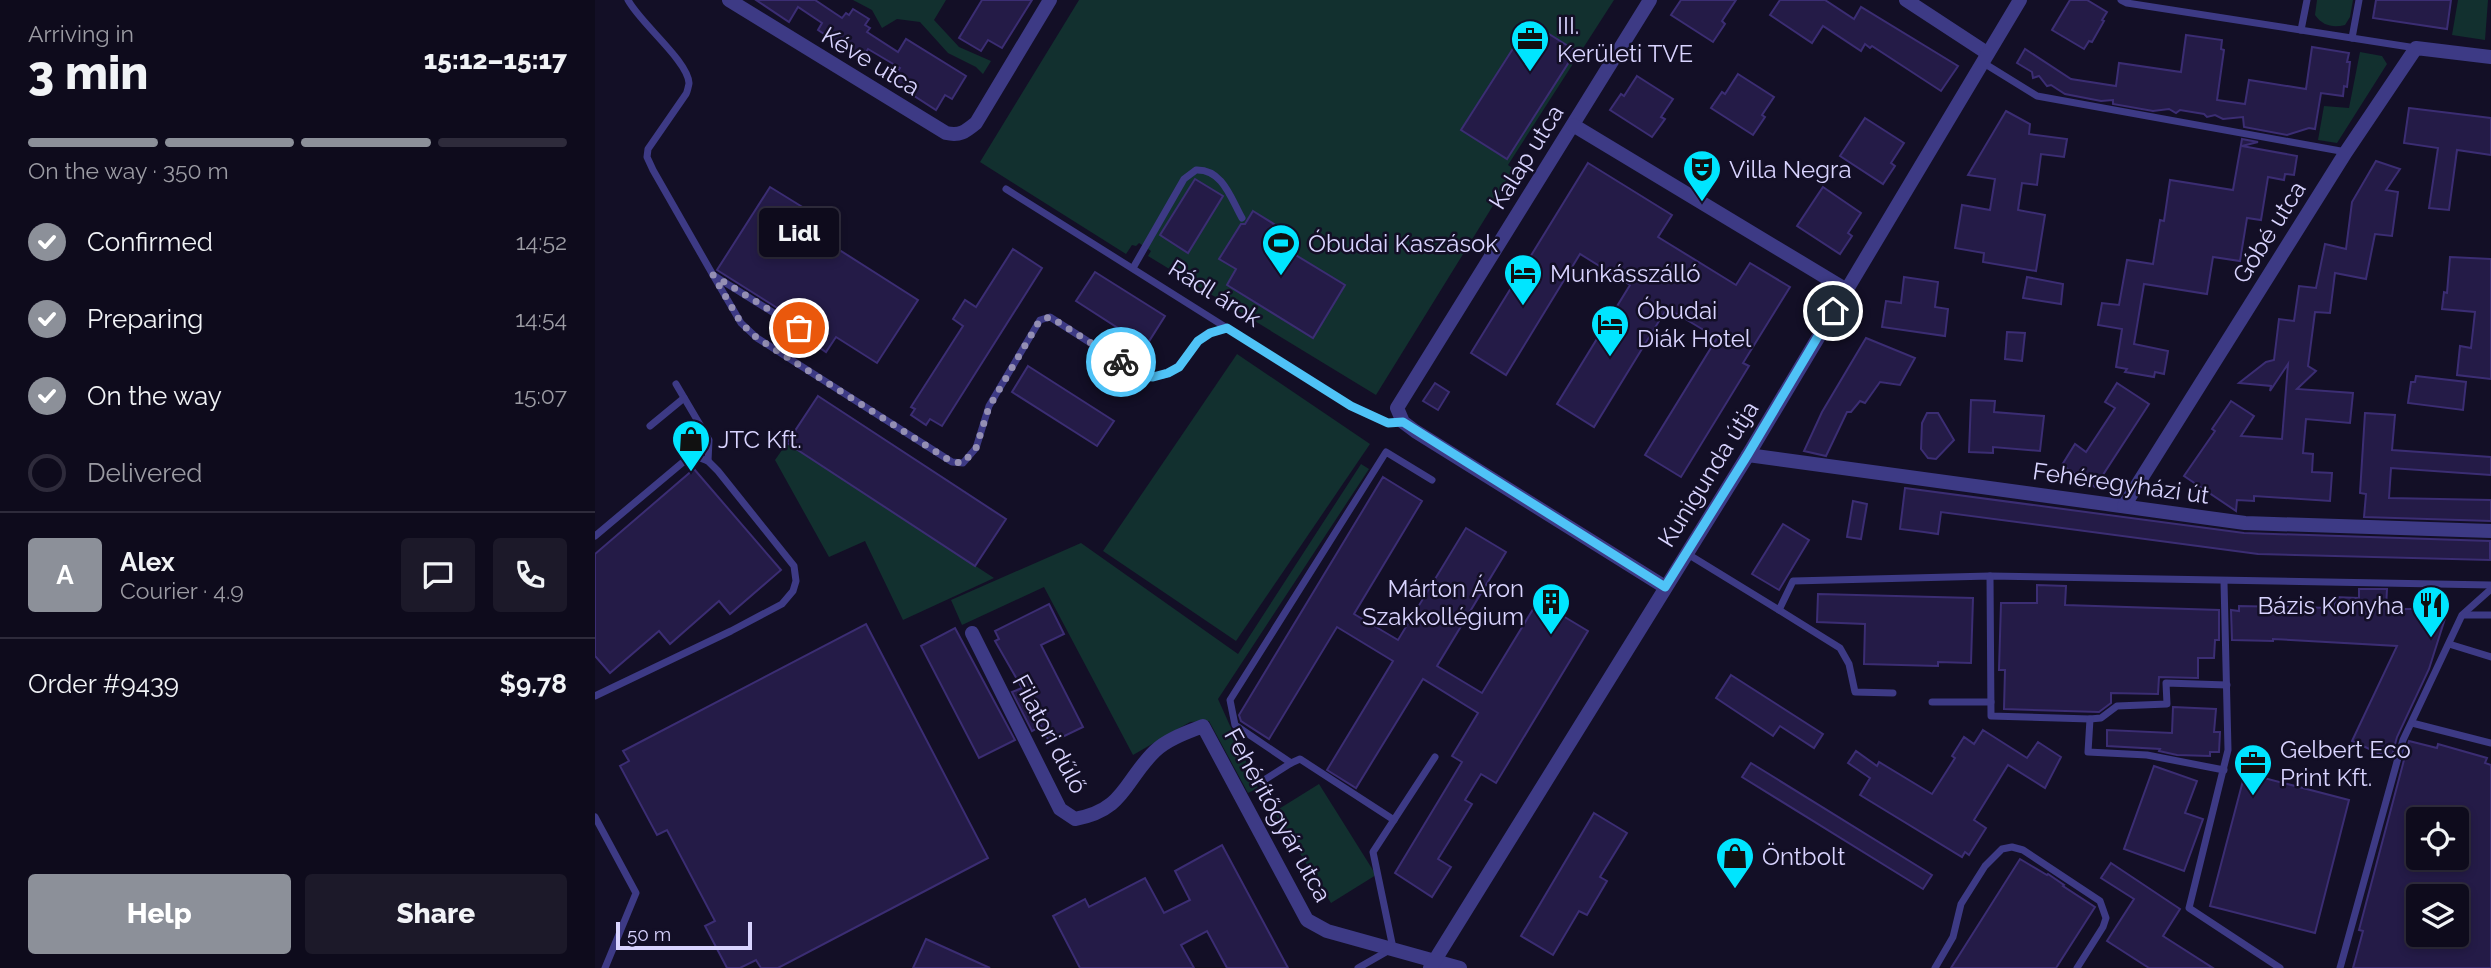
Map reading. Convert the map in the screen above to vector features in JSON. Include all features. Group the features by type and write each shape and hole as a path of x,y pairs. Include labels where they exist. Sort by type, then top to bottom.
{"street":[{"name":"Kéve utca","path":"729,0 937,128 956,135 976,123 1050,0"},
{"name":"Kalap utca","path":"1400,415 1650,0"},
{"path":"1906,0 1984,57"},
{"name":"Kunigunda útja","path":"1433,964 1748,454 2020,0"},
{"path":"2416,48 2491,57"},
{"name":"Góbé utca","path":"2124,506 2346,152 2416,48"},
{"path":"1573,124 1846,289"},
{"name":"Rádl árok","path":"1400,415 1665,587"},
{"name":"Fehéregyházi út","path":"1748,454 2245,523 2491,531"},
{"name":"Filatori dűlő","path":"972,633 1061,809 1075,819 1094,816 1118,799 1156,750 1203,726"},
{"name":"Fehérítőgyár utca","path":"1203,726 1307,920 1327,931 1393,948 1433,964 1460,968"}],"lane":[{"path":"628,0 635,12 685,70 689,83 687,94 648,149 647,157 741,323 757,338 952,462 963,463 976,448 989,407 1040,320 1050,317 1142,376 1153,377 1179,367 1198,341 1210,333 1227,328"},
{"path":"2122,0 2127,3 2416,48"},
{"path":"2301,30 2307,0"},
{"path":"2352,38 2359,0"},
{"path":"1984,57 2037,96 2346,152"},
{"path":"1133,268 1184,179 1196,170 1209,170 1221,180 1242,218"},
{"name":"Rádl árok","path":"1006,189 1351,406 1388,423 1400,415"},
{"path":"713,275 799,328"},
{"path":"676,384 709,440 708,461"},
{"path":"650,426 684,398"},
{"path":"1291,763 1235,725 1230,700 1386,452 1431,480"},
{"path":"595,536 682,463 695,456 708,461 794,566 796,581 793,591 782,604 595,696"},
{"path":"1686,553 1840,648 1849,664 1855,692 1893,693"},
{"path":"1779,610 1793,581 1990,576 2491,587"},
{"path":"1990,576 1991,716 2101,718 2117,706 2167,704 2167,683 2227,685"},
{"path":"2224,582 2228,750 2189,908 2280,968"},
{"path":"2340,968 2403,740 2462,615 2491,587"},
{"path":"2462,615 2491,615"},
{"path":"2449,645 2491,657"},
{"path":"1932,702 1991,702"},
{"path":"2090,719 2088,752 2147,755 2224,770"},
{"path":"2412,723 2491,743"},
{"path":"1358,968 1393,948 1373,852 1435,757"},
{"path":"1261,782 1300,759 1394,820"},
{"path":"595,817 636,893 605,968"},
{"path":"1935,968 1953,937 1961,904 1985,866 2001,849 2012,847 2024,850 2100,901 2106,918 2103,927 2077,968"}],"green space":[{"path":"853,0 946,0 934,20 959,47 991,61 983,74 976,67 948,53 920,22 897,19 882,28 872,10"},
{"path":"1079,0 1614,0 1508,165 1515,170 1376,395 1148,256 1151,251 1139,243 1132,245 1126,254 980,162"},
{"path":"2317,0 2353,0 2350,17 2345,25 2336,26 2321,22 2315,15"},
{"path":"2458,0 2488,0 2485,40 2452,35"},
{"path":"2360,52 2382,56 2387,64 2337,143 2318,140 2324,106 2349,108"},
{"path":"1237,354 1370,444 1236,641 1103,551"},
{"path":"787,443 994,578 903,620 865,541 829,557 775,460"},
{"path":"1361,464 1369,469 1218,699 1258,788 1248,793 1209,721 1190,722 1133,755 1044,587 962,625 951,600 1081,543 1238,654"},
{"path":"1319,784 1376,875 1331,903 1274,812"}],"building":[{"path":"756,0 815,0 842,18 846,13 849,15 853,9 869,19 865,25 870,28 867,32 898,52 906,39 966,76 952,99 945,95 936,110 891,81 900,68 868,49 862,59 818,30 822,23 798,7 789,22"},
{"path":"982,0 1032,0 1002,48 988,40 981,51 959,38"},
{"path":"1681,0 1736,0 1722,21 1725,24 1713,42 1671,15"},
{"path":"1780,0 1825,0 1854,19 1861,7 1958,66 1941,91 1872,46 1870,48 1865,44 1861,51 1823,26 1812,43 1770,15"},
{"path":"2070,0 2087,0 2107,12 2092,42 2089,41 2084,49 2052,30"},
{"path":"2376,0 2451,0 2447,29 2373,18"},
{"name":"III. Kerületi TVE","path":"1530,22 1576,51 1507,159 1461,130"},
{"path":"2186,35 2222,40 2221,49 2224,50 2217,100 2245,104 2249,80 2306,89 2312,47 2349,53 2347,87 2344,86 2343,96 2321,93 2315,129 2309,128 2287,135 2244,127 2243,117 2223,119 2215,115 2207,117 2204,114 2180,110 2176,113 2169,109 2153,111 2113,104 2113,100 2101,101 2065,94 2051,85 2047,86 2039,76 2033,78 2032,72 2017,63 2025,49 2071,79 2116,86 2119,63 2181,72"},
{"path":"1738,74 1774,97 1753,135 1711,108 1722,92 1725,94"},
{"path":"1637,76 1673,99 1661,117 1665,119 1652,137 1610,110 1621,94 1624,96"},
{"path":"2409,108 2491,118 2491,155 2457,150 2449,210 2429,208 2438,148 2404,143"},
{"path":"2006,111 2030,124 2029,134 2067,139 2064,157 2041,154 2037,185 2022,183 2018,210 2045,215 2036,271 1983,262 1984,253 1955,248 1962,205 1990,210 1995,179 1968,175"},
{"path":"1865,118 1904,143 1891,163 1895,166 1883,184 1840,156"},
{"path":"2242,139 2258,142 2242,146 2297,156 2294,175 2285,174 2284,180 2268,177 2261,220 2247,218 2240,261 2213,257 2207,294 2144,284 2134,344 2168,351 2164,374 2155,372 2154,377 2125,372 2127,369 2116,367 2122,329 2098,325 2102,303 2119,305 2127,260 2153,264 2160,220 2164,221 2170,180 2233,190"},
{"path":"2376,161 2400,169 2386,190 2398,192 2392,236 2375,234 2366,279 2335,273 2330,313 2315,312 2308,366 2316,371 2297,389 2353,393 2350,423 2306,419 2303,453 2313,454 2312,472 2332,473 2330,501 2254,496 2254,501 2237,500 2236,511 2184,476 2215,431 2212,429 2231,401 2254,416 2241,436 2282,439 2288,364 2270,391 2271,386 2239,383 2266,362 2274,360 2279,319 2294,321 2299,286 2316,288 2325,244 2346,249 2352,202"},
{"path":"1588,163 1672,215 1658,237 1736,285 1750,263 1790,287 1743,363 1749,366 1681,477 1645,455 1717,338 1667,308 1594,427 1557,404 1630,285 1580,254 1506,375 1471,353"},
{"path":"1195,179 1223,196 1188,253 1160,235"},
{"path":"770,187 817,216 808,230 918,300 877,363 836,337 826,352 799,334 804,329 801,323 717,270"},
{"path":"1823,187 1861,213 1848,233 1852,236 1840,254 1797,226"},
{"name":"Óbudai Kaszások","path":"1253,211 1274,224 1266,237 1345,285 1313,338 1227,285 1236,269 1219,259 1241,224 1245,224"},
{"path":"1013,249 1042,268 942,426 930,419 926,425 911,415 915,409 911,407 963,326 953,319 965,300 976,307"},
{"path":"2450,257 2491,259 2491,379 2457,375 2460,346 2471,348 2475,312 2442,309 2444,292 2447,293"},
{"path":"1095,272 1165,316 1146,346 1076,301"},
{"path":"1904,277 1938,282 1935,307 1948,309 1945,336 1882,327 1886,301 1901,303"},
{"path":"2027,277 2063,284 2061,304 2023,298"},
{"path":"2007,332 2025,333 2022,361 2005,359"},
{"path":"1866,338 1915,358 1900,385 1880,382 1865,403 1860,401 1851,412 1847,412 1826,456 1804,451 1822,412"},
{"path":"1028,366 1114,421 1097,446 1012,392"},
{"path":"2416,376 2466,382 2463,410 2408,403 2411,382 2415,382"},
{"path":"1435,383 1449,392 1438,410 1423,401"},
{"path":"2117,383 2149,404 2095,487 2062,465 2075,444 2086,452 2115,408 2105,402"},
{"path":"818,396 1006,519 975,566 787,443"},
{"path":"1971,400 1995,401 1994,412 2044,416 2040,451 1993,447 1993,453 1969,452"},
{"path":"1927,413 1938,413 1954,440 1936,459 1928,458 1921,449 1922,423"},
{"path":"2365,413 2395,415 2392,450 2491,457 2491,475 2391,468 2389,498 2491,500 2491,521 2364,517 2366,494 2360,493"},
{"path":"694,469 781,570 730,614 719,601 670,644 659,631 610,673 595,656 595,554"},
{"name":"Márton Áron Szakkollégium","path":"1383,477 1422,501 1354,614 1398,640 1466,528 1506,552 1437,666 1482,693 1538,601 1588,631 1496,783 1481,774 1465,800 1472,804 1438,859 1451,867 1432,897 1395,873 1462,762 1452,756 1478,713 1423,679 1356,788 1327,770 1393,661 1337,627 1269,739 1241,721 1239,715"},
{"path":"1905,488 2244,533 2490,541 2490,560 2258,554 1941,512 1938,534 1900,529"},
{"path":"1853,501 1867,504 1861,539 1847,537"},
{"path":"1783,524 1809,540 1779,590 1752,574"},
{"path":"2037,585 2066,586 2065,605 2219,610 2219,640 2215,640 2214,658 2198,658 2198,678 2159,677 2158,694 2111,693 2111,703 2099,712 2004,709 2005,670 1999,670 2001,603 2037,603"},
{"path":"2359,589 2387,589 2386,609 2448,609 2429,669 2397,737 2391,759 2352,741 2397,646 2273,639 2232,640 2231,610 2239,611 2239,606 2335,608 2335,597 2359,598"},
{"path":"1818,594 1973,598 1971,663 1938,662 1938,666 1864,664 1865,624 1817,622"},
{"path":"1049,604 1064,634 1041,645 1083,727 1050,743 1041,726 1032,731 1012,692 1022,688 995,641 999,639 995,631"},
{"path":"866,624 988,858 778,968 761,968 756,960 740,968 727,968 705,926 715,921 667,830 657,835 620,766 629,761 623,751"},
{"path":"955,628 1015,740 979,758 921,646"},
{"path":"1731,675 1823,734 1814,748 1780,726 1773,736 1716,698"},
{"path":"2173,707 2216,709 2214,732 2220,732 2219,752 2210,752 2210,756 2177,755 2159,751 2160,749 2107,746 2107,730 2172,733"},
{"path":"1983,730 2027,758 2038,742 2061,757 2045,788 2008,765 1974,820 1986,828 1969,855 1965,852 1962,857 1860,795 1870,778 1848,763 1856,751 1877,766 1879,762 1932,794 1955,758 1952,756 1964,737 1974,744"},
{"path":"2409,741 2437,748 2438,744 2487,758 2485,763 2491,765 2491,968 2353,968 2363,931 2359,930"},
{"path":"1751,763 1932,875 1923,889 1742,777"},
{"path":"2154,766 2197,781 2185,813 2203,819 2184,871 2124,849"},
{"path":"2245,773 2349,800 2315,933 2210,906"},
{"path":"1594,813 1627,833 1600,877 1607,881 1587,915 1579,911 1553,955 1521,936"},
{"path":"1222,845 1288,968 1227,968 1207,931 1181,945 1194,968 1080,968 1053,916 1085,899 1089,907 1145,878 1164,913 1190,900 1175,871"},
{"path":"2020,859 2048,874 2095,907 2056,968 1951,968"},
{"path":"2111,863 2180,909 2163,936 2213,968 2149,968 2107,941 2134,899 2101,878"},
{"path":"926,939 990,968 913,968"}],"way so far":[{"path":"799,328 713,275 741,323 757,338 952,462 963,463 976,448 989,407 1040,320 1050,317 1121,362"}],"place":[{"name":"III. Kerületi TVE","path":"1530,73"},
{"name":"Villa Negra","path":"1702,203"},
{"name":"Óbudai Kaszások","path":"1281,277"},
{"name":"Munkásszálló","path":"1523,307"},
{"name":"Lidl","path":"799,328"},
{"name":"Óbudai Diák Hotel","path":"1610,358"},
{"name":"JTC Kft.","path":"691,473"},
{"name":"Márton Áron Szakkollégium","path":"1551,636"},
{"name":"Bázis Konyha","path":"2431,639"},
{"name":"Gelbert Eco Print Kft.","path":"2253,797"},
{"name":"Öntbolt","path":"1735,890"}],"route":[{"path":"1121,362 1142,376 1153,377 1168,373 1179,367 1198,341 1210,333 1227,328 1351,406 1388,423 1403,422 1665,587 1833,311"}]}
